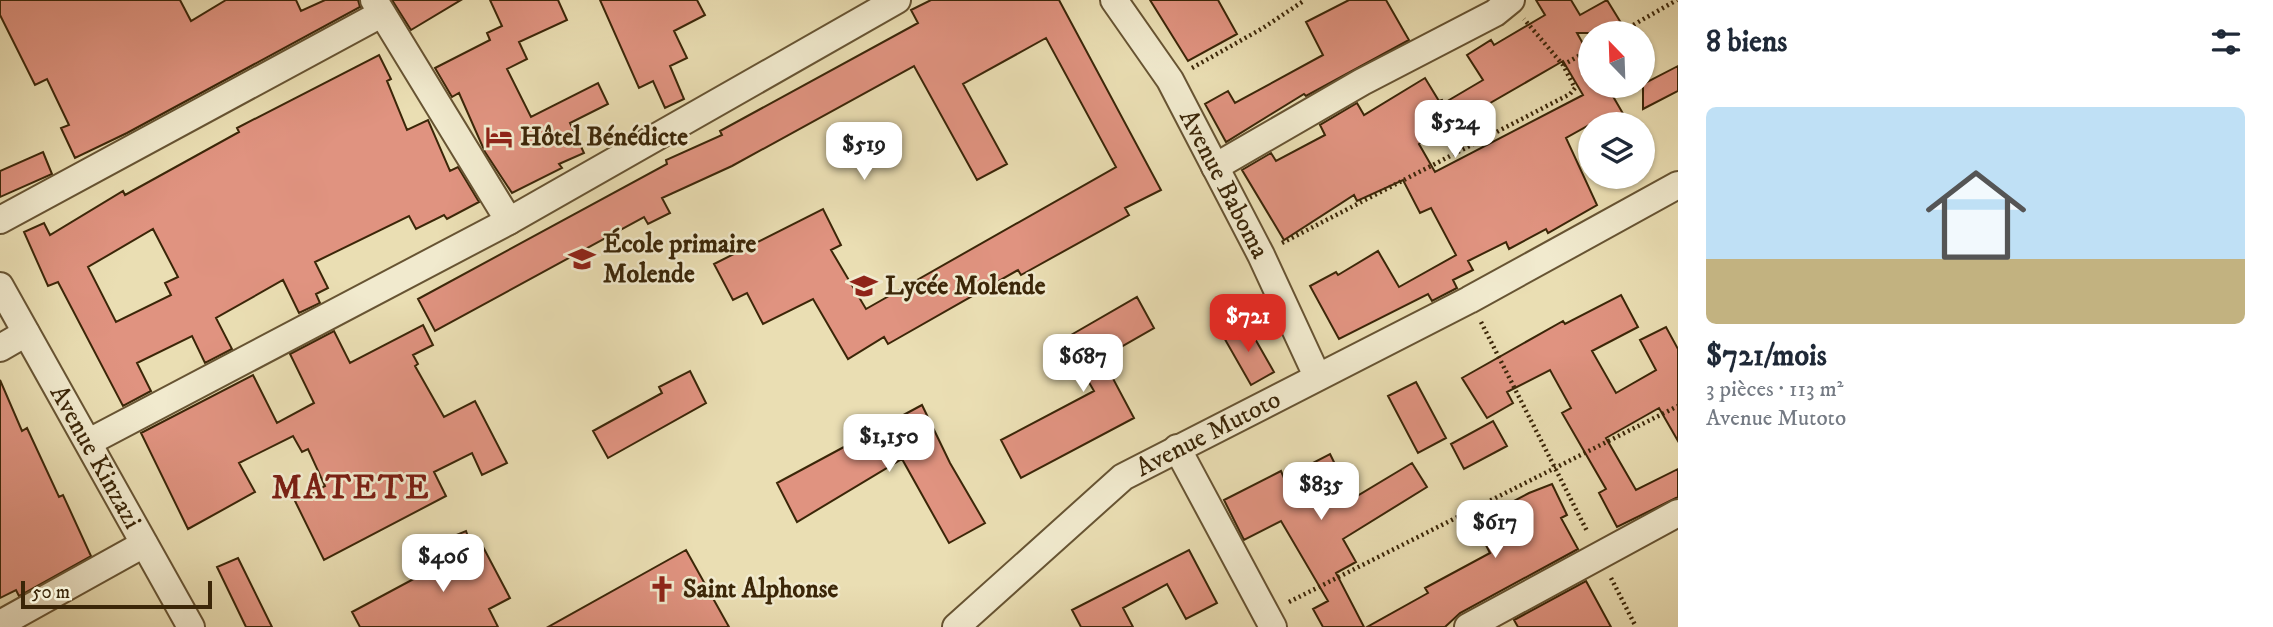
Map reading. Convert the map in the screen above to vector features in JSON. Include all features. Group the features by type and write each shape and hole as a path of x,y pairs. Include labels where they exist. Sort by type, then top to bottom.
{"street":[{"path":"89,442 509,221 897,0"},
{"name":"Avenue Baboma","path":"1114,0 1170,80 1261,254 1317,376"},
{"path":"1215,167 1362,82 1495,13 1511,1"},
{"path":"0,220 377,7 509,221"},
{"name":"Avenue Mutoto","path":"956,627 1123,477 1469,300 1678,185"},
{"name":"Avenue Kinzazi","path":"0,286 191,627"},
{"path":"0,348 26,333"},
{"path":"1177,448 1270,620"},
{"path":"1468,627 1678,513"},
{"path":"0,624 144,544"}],"path":[{"path":"1170,80 1263,29 1305,0"},
{"path":"1640,21 1677,0"},
{"path":"1261,254 1570,94 1575,88 1563,65 1511,1"},
{"path":"1563,65 1578,56"},
{"path":"1469,300 1636,627"},
{"path":"1270,620 1554,468 1678,406"}],"building":[{"path":"0,0 180,0 191,21 226,0 296,0 301,11 325,0 358,0 360,7 127,133 75,158 61,128 69,125 47,79 35,85 0,15"},
{"path":"392,0 461,0 411,30"},
{"path":"490,0 558,0 567,20 519,42 527,59 507,69 531,117 598,83 608,104 570,123 584,153 559,164 562,168 512,193 485,152 459,93 452,97 435,68 490,40 487,33 502,26"},
{"path":"600,0 697,0 705,15 674,31 687,58 670,66 684,99 665,108 653,81 639,88"},
{"path":"931,0 1059,0 1161,190 1125,208 1129,215 1021,275 1018,270 888,344 884,337 848,359 813,299 763,324 747,293 733,300 714,264 823,209 841,245 831,250 866,309 1116,167 1046,38 963,84 1007,164 977,180 914,66 732,166 662,198 670,213 648,224 644,217 435,331 418,299 667,164 666,160 722,135 720,131 918,23 911,10"},
{"path":"1150,0 1218,0 1237,34 1188,61"},
{"path":"1349,0 1386,0 1409,40 1306,96 1304,94 1226,142 1205,104 1228,91 1235,103 1323,55 1306,22"},
{"path":"1536,0 1571,0 1580,15 1607,0 1620,21 1578,21 1578,86 1563,61 1419,144 1435,172 1578,98 1614,98 1622,112 1578,112 1578,131 1566,138 1578,164 1578,189 1590,189 1597,205 1548,233 1546,229 1509,249 1506,242 1468,261 1473,270 1453,280 1457,288 1432,301 1428,294 1339,339 1310,286 1336,272 1338,275 1378,251 1399,287 1456,255 1431,208 1420,213 1403,180 1357,201 1354,195 1284,240 1242,170 1271,153 1276,161 1325,135 1320,125 1357,103 1364,115 1425,78 1439,101 1444,103 1483,80 1467,55 1491,40 1494,45 1545,15"},
{"path":"379,55 391,79 387,81 407,130 428,120 450,171 458,167 479,202 447,219 444,215 416,229 409,216 315,262 328,288 316,294 320,303 299,313 283,280 216,318 232,349 205,363 192,336 137,363 151,391 123,406 58,282 48,286 24,232 44,223 50,235 123,191 125,195 239,132 237,128","holes":["153,229 178,277 165,283 171,295 116,322 88,267"]},
{"path":"1678,66 1678,91 1643,109 1643,98 1656,98 1656,77"},
{"path":"43,152 52,174 0,197 0,171"},
{"path":"1621,295 1638,327 1592,351 1616,393 1656,370 1640,340 1666,327 1678,349 1678,441 1659,408 1606,438 1636,490 1678,469 1678,497 1617,527 1599,493 1606,489 1562,413 1571,408 1550,370 1507,392 1513,403 1487,418 1462,378 1563,321 1565,324"},
{"path":"1137,297 1154,328 1102,358 1134,418 1021,478 1001,440 1094,391 1064,339"},
{"path":"1246,323 1274,372 1251,385 1223,336"},
{"path":"423,325 433,345 413,355 418,364 415,366 444,417 475,401 507,463 482,475 472,453 434,472 446,496 324,560 295,501 325,486 308,449 302,452 293,436 239,463 255,492 188,529 141,433 253,375 277,423 314,403 290,354 334,331 350,363"},
{"path":"690,371 706,403 608,458 593,431 662,393 659,387"},
{"path":"0,380 22,431 27,428 59,497 63,495 91,556 19,596 16,590 0,598"},
{"path":"1416,382 1446,438 1418,453 1388,396"},
{"path":"922,405 950,463 985,523 949,543 902,459 797,522 777,483"},
{"path":"1493,421 1507,446 1464,469 1451,444"},
{"path":"1330,454 1352,499 1412,463 1427,487 1343,539 1356,562 1336,573 1364,627 1323,627 1313,609 1328,601 1281,521 1244,540 1224,500 1281,471 1284,478"},
{"path":"1552,484 1567,515 1561,518 1578,549 1460,613 1445,627 1367,627 1428,593 1425,588 1490,553 1474,522"},
{"path":"466,531 472,548 481,543 510,598 489,609 498,627 360,627 352,612 451,559 444,540"},
{"name":"Saint Alphonse","path":"686,550 729,627 548,627"},
{"path":"1189,550 1217,603 1186,619 1167,584 1123,608 1133,627 1081,627 1072,610"},
{"path":"238,558 272,627 246,627 217,567"},
{"path":"1586,581 1611,627 1518,627 1514,620"}],"place":[{"name":"Hôtel Bénédicte","path":"499,137"},
{"name":"École primaire Molende","path":"582,259"},
{"name":"Lycée Molende","path":"864,286"},
{"name":"Saint Alphonse","path":"662,589"}],"district":[{"name":"MATETE","path":"351,488"}]}
